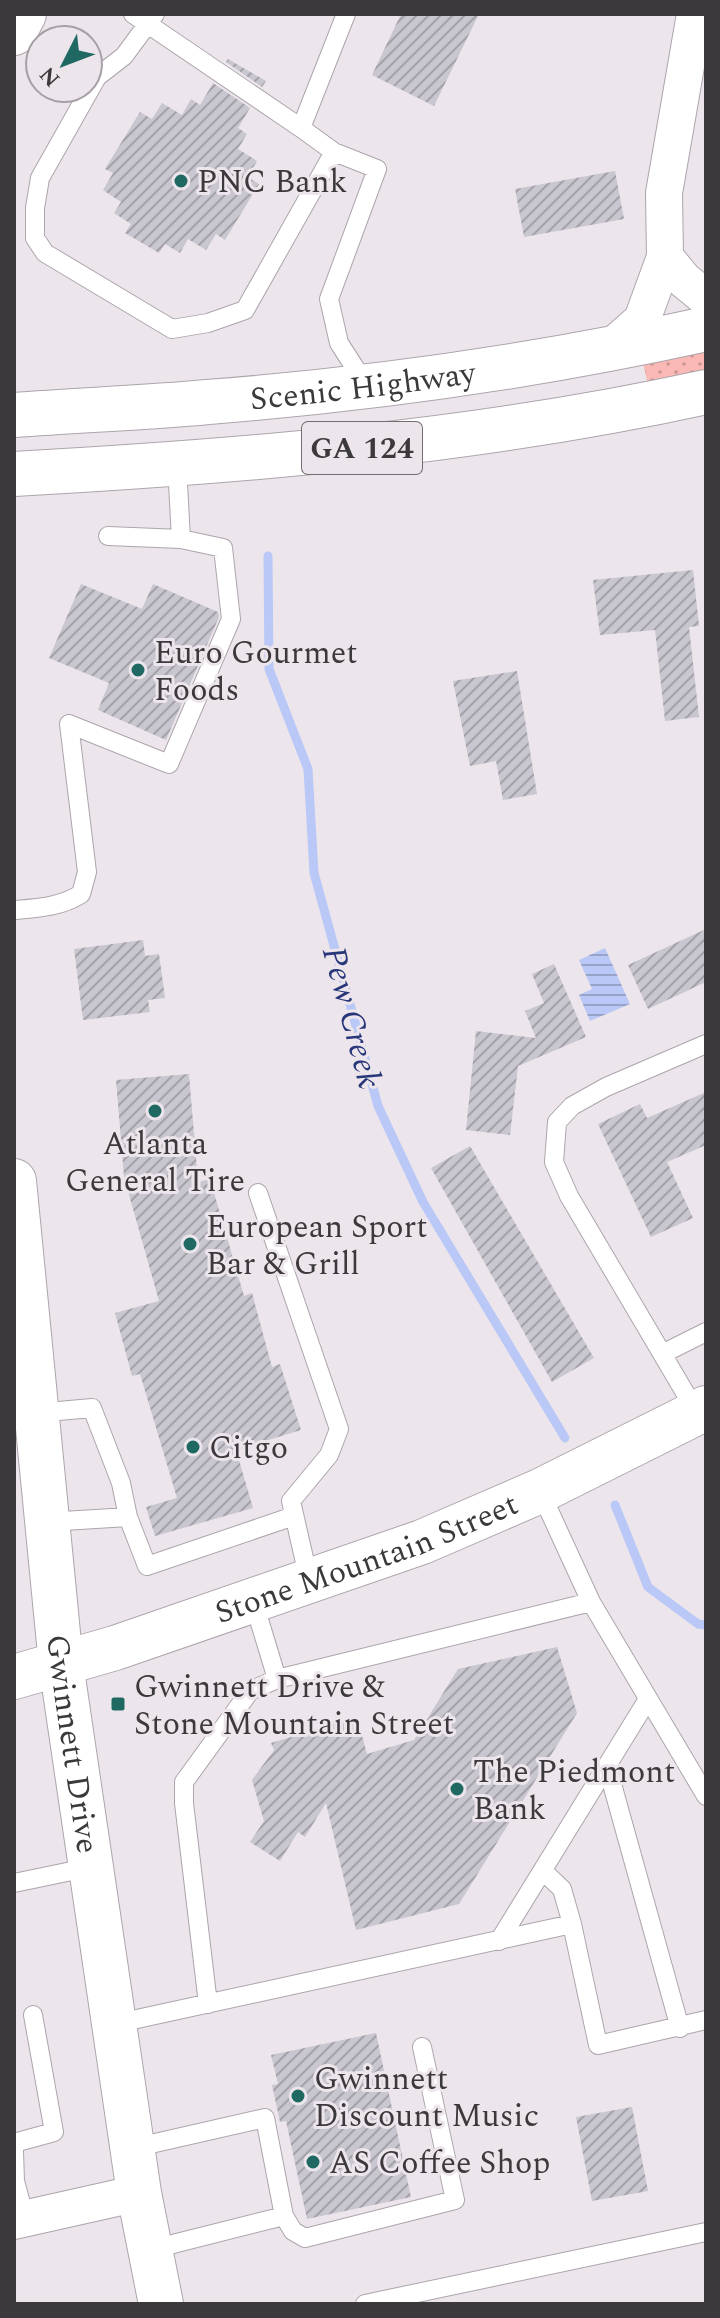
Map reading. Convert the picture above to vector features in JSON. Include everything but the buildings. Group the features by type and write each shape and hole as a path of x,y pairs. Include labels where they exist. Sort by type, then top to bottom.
{"main road":[{"path":"14,33 24,14"},
{"name":"Scenic Highway","path":"14,415 209,402 366,385 608,350 706,329"},
{"name":"Scenic Highway","path":"14,474 177,465 396,444 534,424 706,392"},
{"name":"Gwinnett Drive","path":"15,1206 35,1476 47,1522 61,1664 132,2148 161,2304"},
{"name":"Stone Mountain Street","path":"14,1677 61,1664 422,1542 540,1491 701,1411"}],"street":[{"path":"608,350 642,320 665,257 664,193 695,14"},
{"path":"665,257 684,280 706,298"},
{"path":"20,2220 139,2193"}],"lane":[{"path":"301,128 346,14"},
{"path":"334,152 245,310 208,323 172,329 45,253 35,238 35,208 40,178 97,77 124,56 145,17 334,152 377,169 329,299 339,343 366,385"},
{"path":"177,465 181,539"},
{"path":"14,910 66,903 81,894 87,872 69,724 169,764 231,619 223,548 181,539 108,536"},
{"path":"701,1411 569,1196 554,1162 557,1122 572,1106 606,1087 706,1044"},
{"path":"258,1193 339,1429 329,1455 291,1501 309,1580"},
{"path":"664,1353 706,1332"},
{"path":"27,1393 92,1408 121,1483 128,1517 147,1566 294,1516"},
{"path":"540,1491 591,1602 706,1796"},
{"path":"47,1522 128,1517"},
{"path":"253,1600 277,1679"},
{"path":"208,2004 184,1782 250,1691 277,1679 591,1602"},
{"path":"499,1941 648,1699"},
{"path":"607,1766 680,2028"},
{"path":"14,1883 91,1867"},
{"path":"543,1871 562,1889 598,2045 706,2020"},
{"path":"114,2024 572,1924"},
{"path":"14,2143 54,2132 33,2015"},
{"path":"132,2148 265,2118 284,2216 293,2231 305,2238 455,2200 422,2047"},
{"path":"14,2151 20,2220"},
{"path":"149,2250 284,2216"},
{"path":"365,2304 706,2232"}],"shaded area":[{"path":"706,351 706,372 648,384 643,363"}],"water":[{"path":"605,948 630,1004 590,1021 579,995 592,989 579,960"}],"waterway":[{"name":"Pew Creek","path":"268,556 269,669 308,769 314,873 378,1106 423,1202 565,1438"},
{"name":"Pew Creek","path":"615,1505 648,1587 698,1624 706,1625"}],"place":[{"name":"PNC Bank","path":"181,181"},
{"name":"Euro Gourmet Foods","path":"138,670"},
{"name":"Atlanta General Tire","path":"155,1111"},
{"name":"European Sport Bar & Grill","path":"190,1244"},
{"name":"Citgo","path":"193,1447"},
{"name":"Gwinnett Drive & Stone Mountain Street","path":"118,1704"},
{"name":"The Piedmont Bank","path":"457,1789"},
{"name":"Gwinnett Discount Music","path":"298,2096"},
{"name":"AS Coffee Shop","path":"313,2162"}]}
